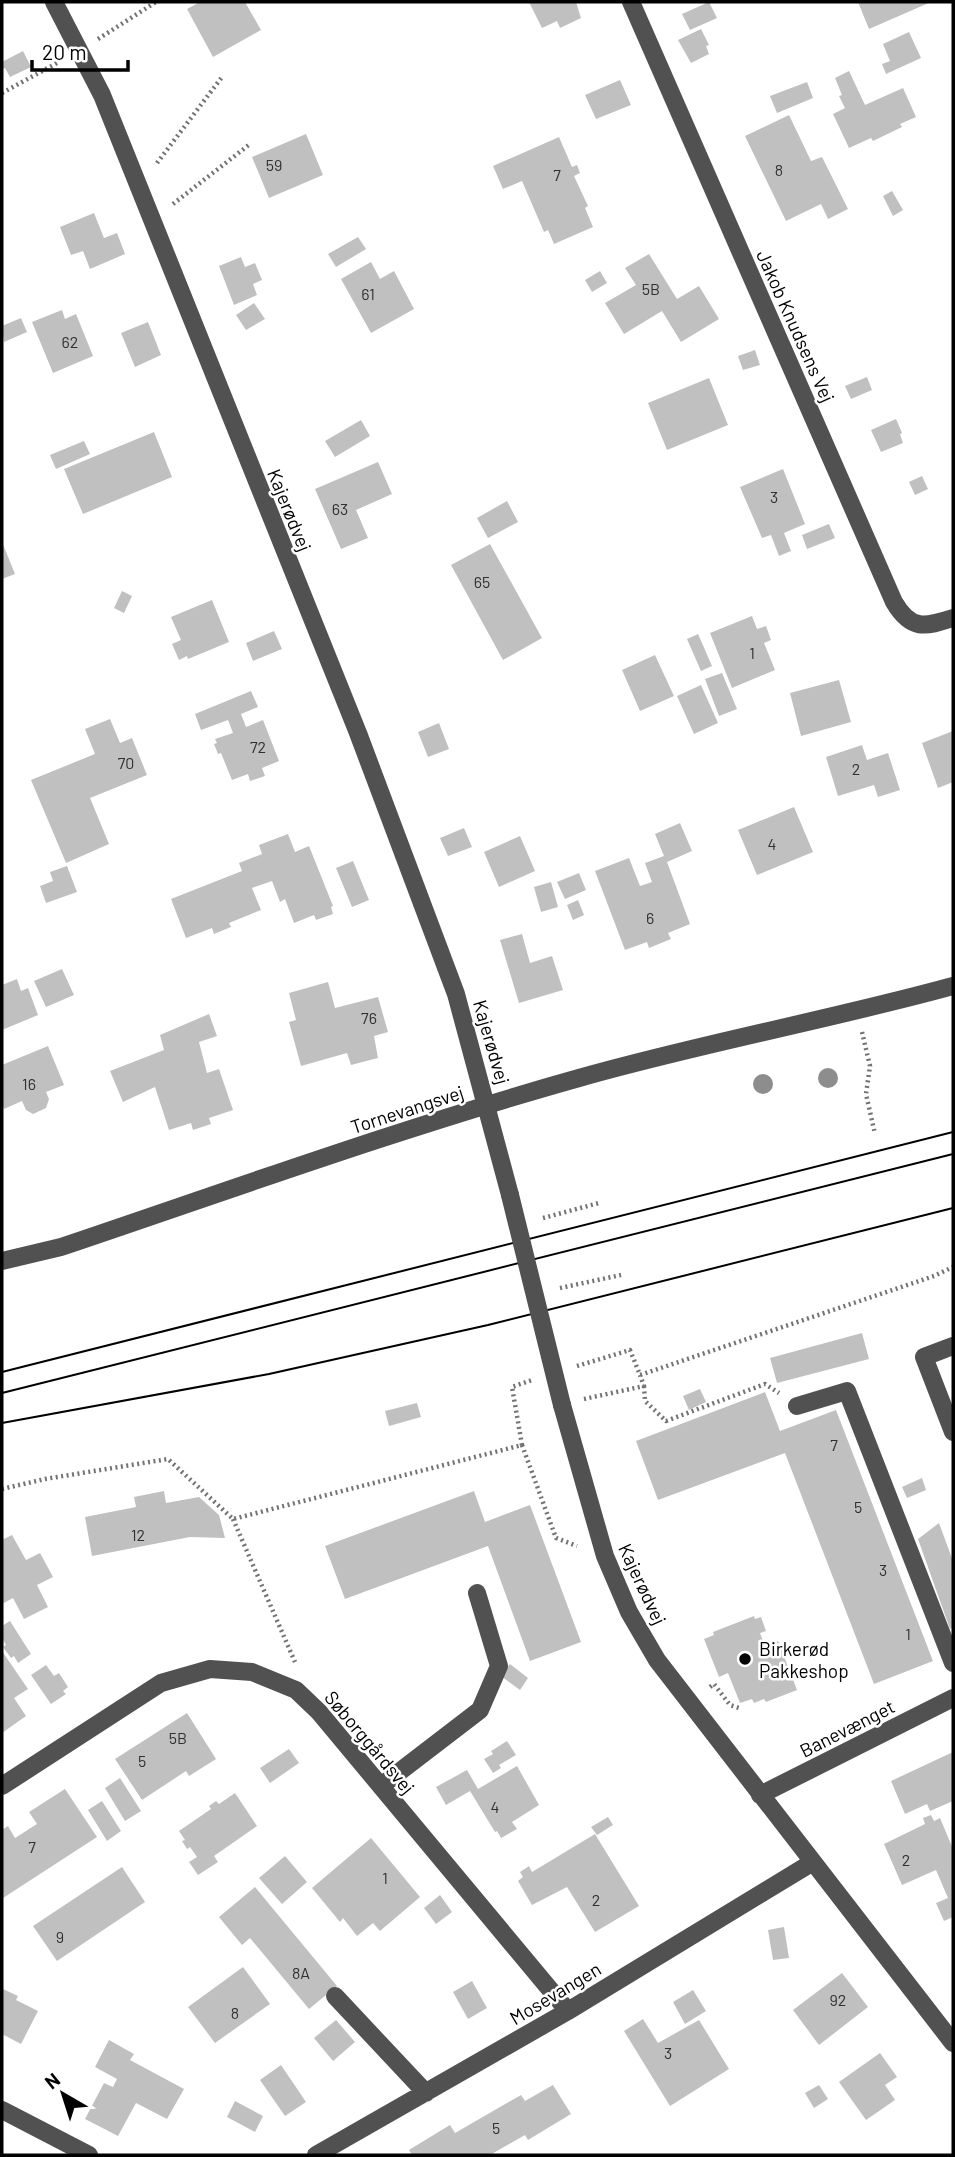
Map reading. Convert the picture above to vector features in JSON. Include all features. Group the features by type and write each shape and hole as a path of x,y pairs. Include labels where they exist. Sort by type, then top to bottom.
{"street":[{"name":"Kajerødvej","path":"54,2 102,95 358,733 457,994 488,1105 562,1405 605,1556 629,1612 657,1660 953,2043"},
{"name":"Jakob Knudsens Vej","path":"631,2 894,602 901,614 920,625 932,625 953,618"},
{"name":"Tornevangsvej","path":"2,1261 61,1247 488,1105 581,1077 953,986"},
{"path":"953,1346 924,1357 953,1432"},
{"path":"797,1406 847,1391 953,1663"},
{"path":"381,1786 480,1710 499,1667 477,1593"},
{"name":"Søborggårdsvej","path":"2,1786 161,1683 210,1669 252,1672 296,1690 319,1712 568,2011"},
{"name":"Banevænget","path":"760,1795 953,1698"},
{"name":"Mosevangen","path":"316,2155 568,2011 813,1862"},
{"path":"335,1996 425,2093"},
{"path":"2,2110 89,2155"}],"path":[{"path":"135,179 149,173 222,77"},
{"path":"149,215 168,208 250,144"},
{"path":"857,1010 870,1066 866,1094 875,1134"},
{"path":"542,1218 599,1203"},
{"path":"640,1375 934,1276 953,1267"},
{"path":"560,1288 621,1275"},
{"path":"564,1370 629,1350 644,1386 645,1401 666,1422 765,1384 797,1406"},
{"path":"538,1379 512,1387 523,1445 556,1538 605,1556"},
{"path":"593,1396 644,1386"},
{"path":"233,1518 523,1445"},
{"path":"2,1489 45,1479 168,1459 233,1518 296,1665 296,1690"}],"building":[{"path":"200,2 245,2 261,30 213,57 187,9"},
{"path":"529,2 576,2 581,18 560,28 557,21 542,28"},
{"path":"709,2 717,18 690,30 682,14"},
{"path":"858,2 931,2 869,29"},
{"path":"701,29 709,45 706,46 709,54 691,63 678,40"},
{"path":"909,32 921,58 886,74 882,64 890,61 883,44"},
{"path":"23,51 31,67 10,77 5,68 2,69 2,62"},
{"path":"849,71 865,105 903,88 916,117 873,141 871,138 849,148 833,114 845,108 835,78"},
{"path":"620,80 631,105 596,119 585,95"},
{"path":"807,82 813,98 777,113 770,96"},
{"path":"789,115 811,161 822,157 848,209 828,219 821,204 786,221 745,136"},
{"path":"306,134 323,175 269,198 252,157"},
{"path":"559,137 572,167 577,165 580,173 574,176 588,206 585,208 593,227 554,244 548,230 544,232 522,181 503,189 493,166"},
{"path":"892,191 903,210 893,216 883,196"},
{"path":"94,213 104,238 117,233 125,254 90,269 83,251 71,255 60,227"},
{"path":"358,237 366,249 336,267 328,254"},
{"path":"649,254 677,299 699,286 719,319 681,342 662,311 624,334 605,303 636,285 625,268"},
{"path":"241,257 245,267 255,263 262,280 253,284 257,295 234,305 219,266"},
{"path":"371,262 380,279 394,271 414,309 371,333 341,279"},
{"path":"600,271 607,283 592,292 585,280"},
{"path":"254,303 265,319 246,330 236,315"},
{"path":"62,310 65,319 76,314 93,356 53,373 32,322"},
{"path":"21,318 27,332 4,342 2,326"},
{"path":"148,322 161,355 135,367 121,333"},
{"path":"755,350 760,365 743,370 738,356"},
{"path":"867,377 872,390 851,399 845,386"},
{"path":"709,378 728,425 667,450 648,403"},
{"path":"896,419 903,443 881,452 871,430"},
{"path":"361,420 370,436 335,457 325,441"},
{"path":"154,432 172,477 83,514 64,469"},
{"path":"84,441 90,454 56,469 50,455"},
{"path":"378,462 392,494 356,510 368,538 341,549 315,489"},
{"path":"783,469 805,524 784,533 791,551 779,556 771,535 762,538 740,487"},
{"path":"922,476 928,489 915,495 909,482"},
{"path":"507,501 518,522 488,538 477,518"},
{"path":"829,524 835,538 807,549 802,535"},
{"path":"2,542 15,574 2,579"},
{"path":"490,544 542,638 503,660 451,565"},
{"path":"122,591 132,596 124,613 114,608"},
{"path":"212,600 229,642 188,659 187,656 179,660 172,644 181,640 171,617"},
{"path":"752,616 757,629 766,626 771,640 764,643 775,670 732,688 710,633"},
{"path":"274,631 282,649 253,661 246,643"},
{"path":"698,634 712,666 701,671 687,639"},
{"path":"655,655 674,696 640,711 622,670"},
{"path":"722,673 737,709 719,716 705,679"},
{"path":"839,680 851,722 801,736 790,693"},
{"path":"701,685 718,723 694,734 677,696"},
{"path":"251,691 258,707 241,714 246,727 263,720 279,761 262,768 265,776 250,781 248,774 232,780 221,753 218,754 214,744 217,743 215,739 233,733 228,720 201,730 195,714"},
{"path":"110,719 120,743 132,738 147,775 90,798 109,844 66,863 31,780 95,754 85,729"},
{"path":"439,723 449,749 428,757 418,732"},
{"path":"953,731 953,782 938,788 922,743"},
{"path":"862,745 867,760 888,753 900,790 878,797 874,785 838,796 826,757"},
{"path":"794,807 813,852 757,875 738,830"},
{"path":"680,823 692,851 667,862 690,924 668,933 671,939 649,948 647,942 625,950 595,871 629,858 640,886 652,882 645,863 664,856 655,834"},
{"path":"464,828 472,847 448,856 440,838"},
{"path":"288,834 295,852 309,846 333,906 333,914 316,920 314,915 294,923 285,899 280,902 272,881 252,888 261,910 229,923 231,927 214,934 212,928 186,938 171,899 242,871 239,863 262,854 259,845"},
{"path":"520,836 535,871 499,887 484,852"},
{"path":"353,861 369,900 352,907 336,868"},
{"path":"67,866 77,892 46,903 40,886 53,881 50,872"},
{"path":"579,873 586,890 565,899 557,882"},
{"path":"551,882 558,907 541,912 534,887"},
{"path":"578,900 584,915 573,920 567,905"},
{"path":"522,934 530,963 552,956 563,990 519,1003 500,940"},
{"path":"62,969 74,995 46,1007 34,981"},
{"path":"17,979 21,991 28,988 38,1015 2,1030 2,985"},
{"path":"328,982 335,1008 378,997 388,1032 374,1036 378,1058 351,1065 347,1053 301,1066 289,1022 296,1020 289,993"},
{"path":"209,1014 217,1036 199,1042 207,1073 219,1069 233,1110 209,1118 211,1124 193,1130 191,1123 169,1130 155,1087 123,1102 110,1071 164,1050 160,1035"},
{"path":"48,1046 64,1085 46,1092 49,1099 46,1108 33,1114 26,1110 22,1101 4,1109 2,1065"},
{"path":"862,1333 869,1359 777,1383 770,1358"},
{"path":"700,1389 706,1402 689,1410 683,1396"},
{"path":"765,1392 780,1431 836,1410 933,1661 874,1684 785,1453 658,1500 636,1441"},
{"path":"417,1403 421,1417 389,1426 385,1411"},
{"path":"922,1478 926,1490 907,1498 902,1487"},
{"path":"164,1491 166,1503 199,1497 219,1515 225,1538 190,1537 92,1556 85,1517 136,1507 134,1497"},
{"path":"474,1491 485,1522 530,1505 581,1642 530,1661 488,1546 345,1599 325,1546"},
{"path":"939,1523 953,1561 953,1627 950,1629 918,1539"},
{"path":"12,1535 26,1560 40,1553 53,1577 37,1585 48,1607 24,1619 13,1598 2,1604 2,1540"},
{"path":"754,1616 755,1619 761,1617 766,1631 760,1633 765,1646 778,1641 797,1690 766,1702 764,1699 754,1703 752,1699 740,1703 728,1673 719,1677 704,1639 714,1635 713,1632"},
{"path":"10,1621 31,1654 18,1663 3,1647 6,1645 2,1638 2,1626"},
{"path":"2,1651 28,1689 14,1698 26,1716 2,1733"},
{"path":"510,1664 528,1678 520,1690 501,1676"},
{"path":"46,1665 54,1676 59,1673 68,1687 63,1691 66,1694 51,1704 31,1675"},
{"path":"187,1713 216,1759 189,1776 186,1771 142,1800 115,1759"},
{"path":"507,1741 516,1755 499,1765 501,1768 493,1773 484,1759"},
{"path":"289,1749 299,1763 270,1783 260,1768"},
{"path":"953,1752 953,1801 930,1811 927,1804 905,1814 891,1781"},
{"path":"517,1766 539,1805 512,1822 517,1829 501,1838 470,1791 446,1805 436,1787 467,1770 478,1789"},
{"path":"120,1778 141,1811 125,1821 105,1788"},
{"path":"65,1789 97,1837 3,1898 2,1830 8,1826 15,1838 37,1824 29,1812"},
{"path":"235,1793 257,1826 214,1856 218,1862 198,1875 189,1862 197,1857 190,1847 187,1849 179,1831 211,1809 209,1806 216,1801 219,1804"},
{"path":"102,1801 121,1831 107,1841 88,1810"},
{"path":"931,1815 934,1821 940,1818 953,1849 953,1917 944,1921 936,1903 948,1898 936,1870 902,1885 884,1844 925,1824 923,1818"},
{"path":"608,1817 613,1825 597,1835 591,1827"},
{"path":"595,1834 639,1906 595,1932 567,1887 532,1905 518,1881 523,1877 520,1872 529,1866 532,1872"},
{"path":"371,1838 420,1897 380,1931 373,1923 357,1936 343,1918 340,1922 312,1888"},
{"path":"285,1856 307,1882 282,1904 259,1878"},
{"path":"122,1867 145,1902 57,1961 33,1926"},
{"path":"255,1887 337,1986 309,2009 250,1938 242,1945 219,1917"},
{"path":"440,1895 452,1912 436,1924 424,1908"},
{"path":"784,1927 789,1958 773,1960 768,1930"},
{"path":"243,1967 270,2004 215,2043 188,2007"},
{"path":"842,1973 868,2007 819,2045 793,2010"},
{"path":"472,1981 487,2008 468,2019 453,1992"},
{"path":"3,1989 18,1996 16,2000 38,2011 21,2044 2,2034"},
{"path":"693,1990 706,2011 685,2024 673,2002"},
{"path":"643,2019 658,2043 699,2020 729,2069 670,2106 624,2031"},
{"path":"336,2020 355,2042 333,2061 314,2038"},
{"path":"109,2040 134,2054 130,2060 184,2089 167,2119 136,2103 118,2136 85,2119 104,2083 113,2087 117,2079 95,2067"},
{"path":"880,2053 897,2077 885,2085 895,2100 866,2120 839,2082"},
{"path":"281,2065 306,2102 285,2116 260,2080"},
{"path":"553,2085 571,2114 528,2140 525,2135 490,2155 412,2155 409,2150 450,2125 455,2133 521,2095 525,2101"},
{"path":"819,2085 828,2099 814,2108 805,2093"},
{"path":"235,2101 263,2116 255,2132 227,2117"}],"tram line":[{"path":"2,1372 953,1132"},
{"path":"2,1393 953,1154"},
{"path":"2,1423 269,1374 488,1325 953,1208"}],"place":[{"name":"Birkerød Pakkeshop","path":"745,1659"}]}
